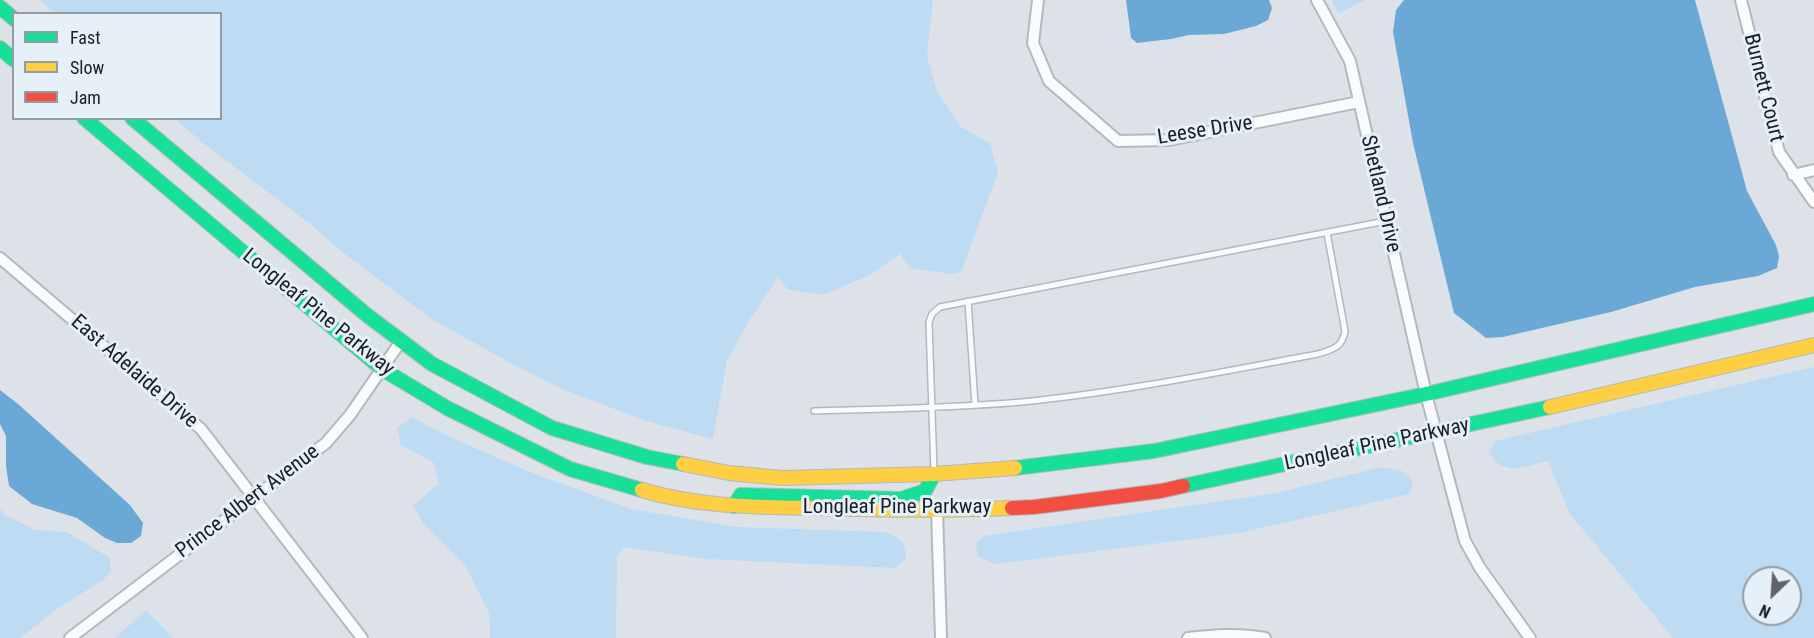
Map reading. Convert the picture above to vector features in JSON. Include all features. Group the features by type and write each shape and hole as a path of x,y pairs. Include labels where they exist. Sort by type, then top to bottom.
{"main road":[{"path":"0,7 12,17"},
{"path":"0,48 12,58"},
{"name":"Longleaf Pine Parkway","path":"86,120 382,369 447,408 570,469 651,492 734,507 937,511 1034,507 1161,491 1436,432 1814,345"},
{"name":"Longleaf Pine Parkway","path":"134,120 368,316 432,364 552,428 647,457 729,473 782,478 934,474 1030,467 1154,451 1426,394 1814,303"},
{"path":"734,507 741,495 901,499 925,491 934,474"}],"street":[{"name":"Leese Drive","path":"1038,0 1033,43 1049,81 1118,141 1168,140 1359,102"},
{"name":"Shetland Drive","path":"1317,0 1350,61 1426,394 1465,541 1480,568 1530,638"},
{"name":"Burnett Court","path":"1741,0 1779,152 1814,202"},
{"path":"1793,175 1814,170"},
{"name":"East Adelaide Drive","path":"0,258 201,429 362,638"},
{"name":"Prince Albert Avenue","path":"70,638 326,443 350,415 401,341"},
{"path":"937,511 941,638"},
{"path":"1188,638 1245,634 1265,638"}],"lane":[{"path":"934,474 929,322 932,314 940,307 1386,221"},
{"path":"814,411 933,409 1044,399 1151,384 1318,354 1338,348 1345,332 1327,233"},
{"path":"968,302 975,405"}],"shaded area":[{"path":"40,0 933,0 927,56 937,92 961,127 990,143 998,173 961,272 953,274 910,268 900,254 870,275 823,295 787,289 778,277 727,360 713,439 646,421 562,389 433,320 341,251 309,223 176,120 222,120 222,12 54,12"},
{"path":"1331,0 1366,0 1338,13"},
{"path":"1814,367 1814,638 1673,638 1570,514 1548,461 1514,469 1499,465 1489,453 1495,441"},
{"path":"412,417 448,436 532,473 631,509 737,527 884,532 901,541 905,547 906,558 895,568 706,559 624,547 617,556 616,638 490,638 489,613 466,567 423,523 413,506 439,483 433,462 401,445 397,428"},
{"path":"1382,467 1402,471 1413,481 1410,494 1239,533 995,564 978,557 976,544 984,536 1276,493"},
{"path":"0,509 5,515 35,530 67,532 110,558 111,571 103,580 57,609 20,638 0,638"},
{"path":"146,610 173,638 115,638"}],"water":[{"path":"1126,0 1269,0 1272,8 1268,20 1256,26 1224,34 1189,35 1137,43 1131,38"},
{"path":"1404,0 1695,0 1747,191 1776,245 1779,256 1777,268 1758,276 1695,287 1611,312 1503,337 1486,338 1454,313 1413,143 1393,32 1396,10"},
{"path":"0,390 130,505 143,523 141,536 131,543 117,543 105,538 77,518 32,504 9,486 6,436 0,424"}],"traffic: fast":[{"path":"0,7 12,17"},
{"path":"0,48 12,58"},
{"path":"86,120 382,369 447,408 570,469 642,490"},
{"path":"134,120 368,316 432,364 552,428 647,457 683,464"},
{"path":"1015,468 1154,451 1426,394 1814,304"},
{"path":"1183,486 1550,407"},
{"path":"734,506 741,495 901,499 925,491 934,474"}],"traffic: slow":[{"path":"1550,407 1814,345"},
{"path":"683,464 729,473 782,478 934,474 1015,468"},
{"path":"642,490 684,500 750,506 914,510 1012,508"}],"traffic: jam":[{"path":"1012,508 1161,491 1183,486"}]}
